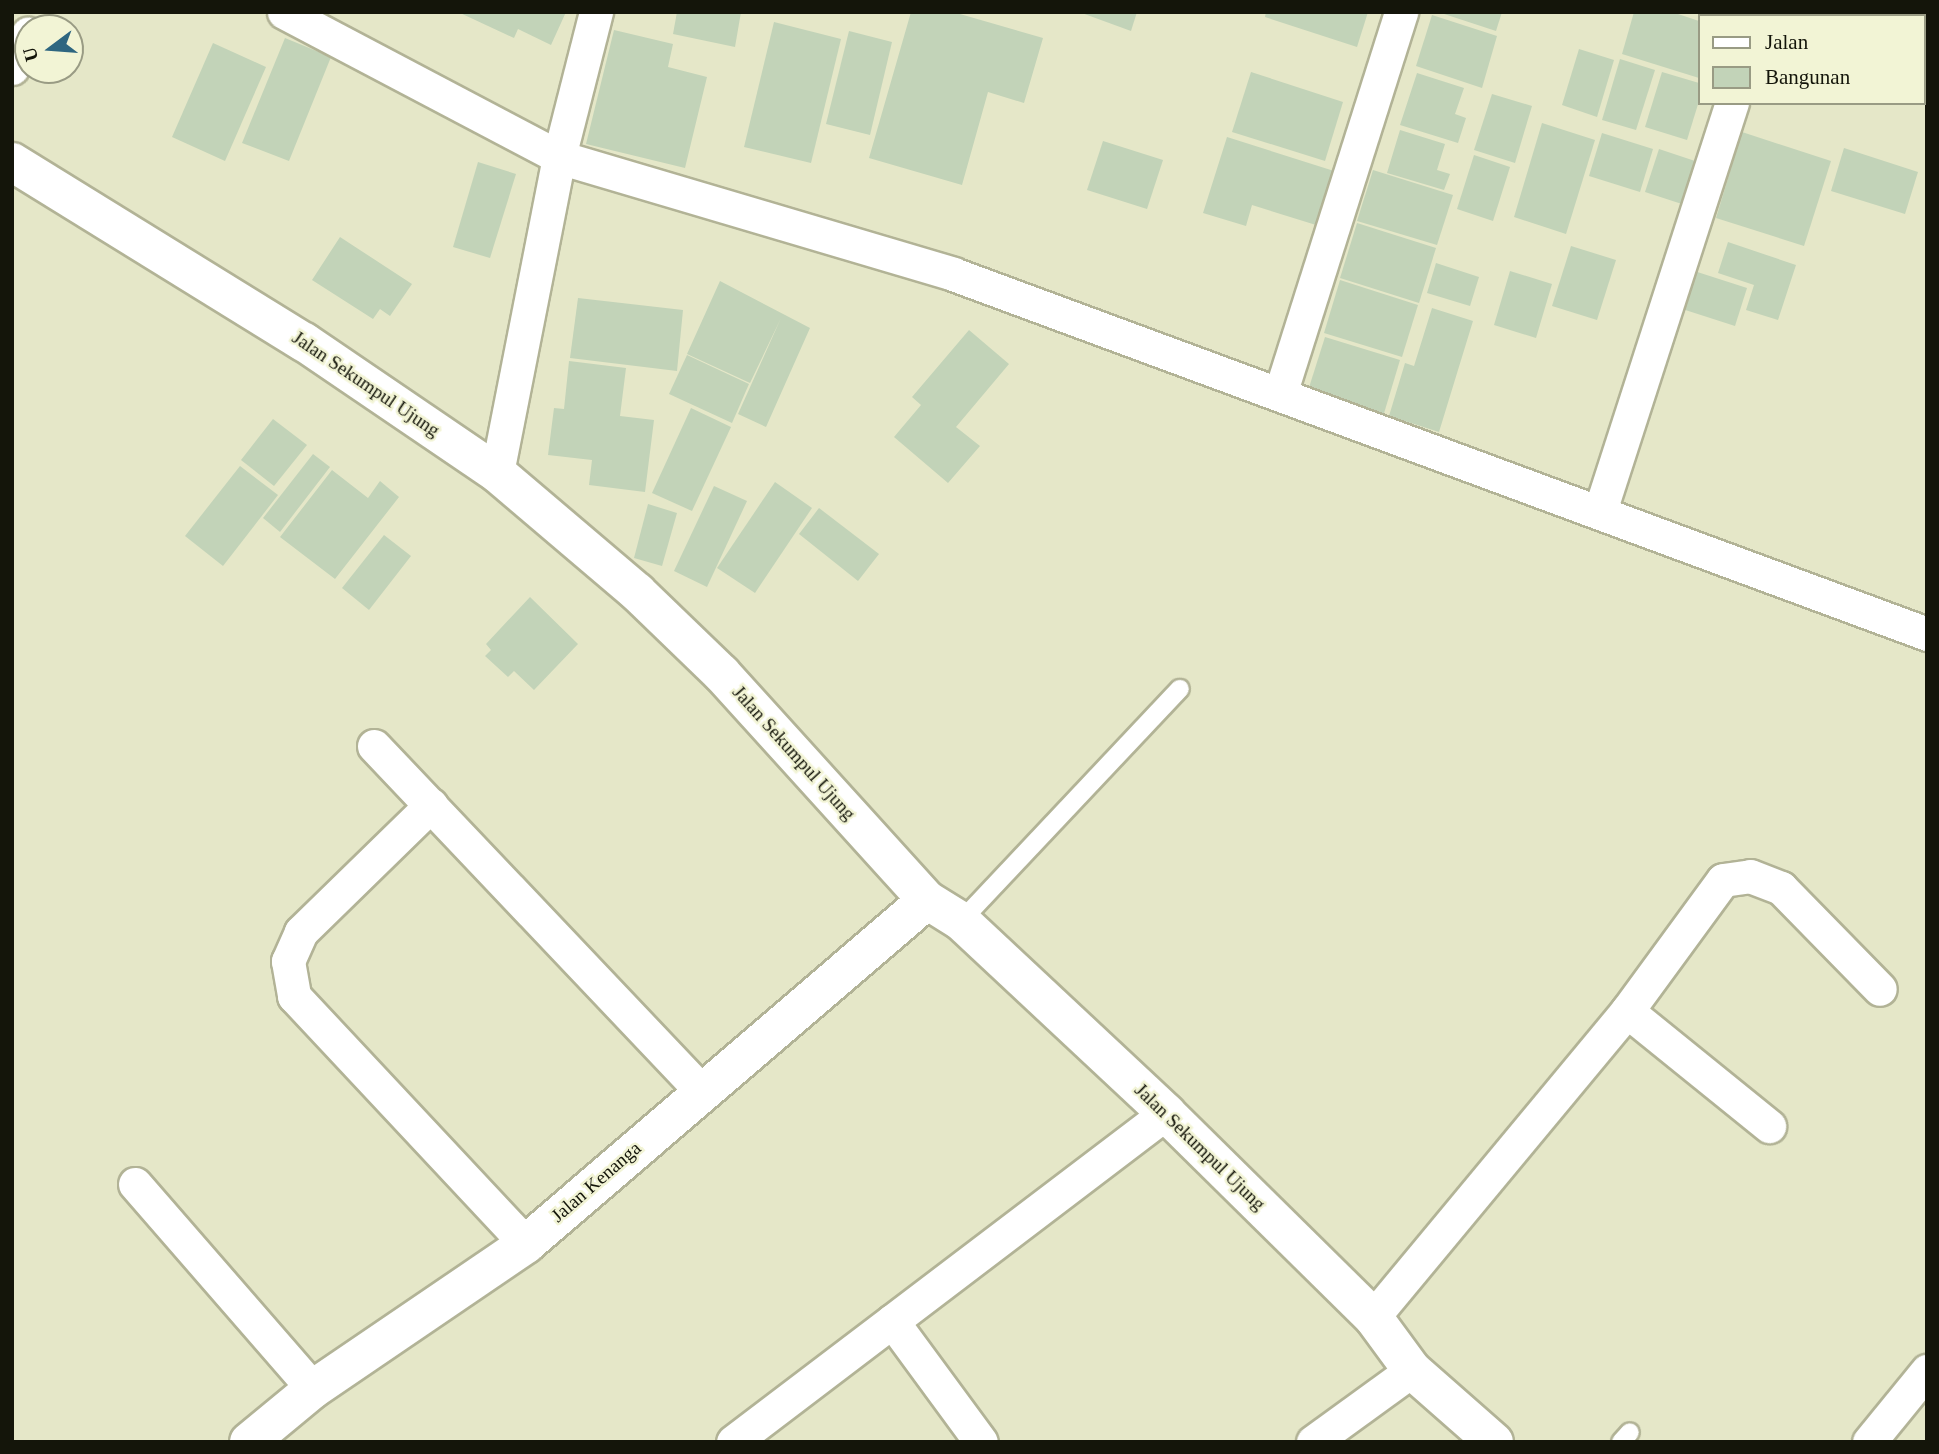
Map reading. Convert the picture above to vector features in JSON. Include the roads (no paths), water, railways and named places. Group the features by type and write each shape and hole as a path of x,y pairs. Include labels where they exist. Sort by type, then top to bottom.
{"main road":[{"name":"Jalan Sekumpul Ujung","path":"12,162 304,342 498,473 637,592 721,673 927,900 961,921 1166,1113 1373,1317 1412,1370 1494,1442"},
{"name":"Jalan Kenanga","path":"249,1442 313,1389 526,1244 701,1091 927,900"}],"street":[{"path":"284,12 559,157 953,274 1601,511 1927,634"},
{"path":"498,473 559,157 596,12"},
{"path":"1280,394 1401,12"},
{"path":"1601,511 1731,105"},
{"path":"374,746 701,1091"},
{"path":"431,805 301,932 288,961 294,996 526,1244"},
{"path":"1373,1317 1627,1011 1708,896 1723,880 1750,876 1781,888 1880,989"},
{"path":"1627,1011 1769,1126"},
{"path":"734,1441 1166,1113"},
{"path":"135,1184 313,1389"},
{"path":"892,1321 981,1442"},
{"path":"1313,1442 1412,1370"},
{"path":"1869,1442 1927,1371"}],"lane":[{"path":"961,921 1180,689"}]}
